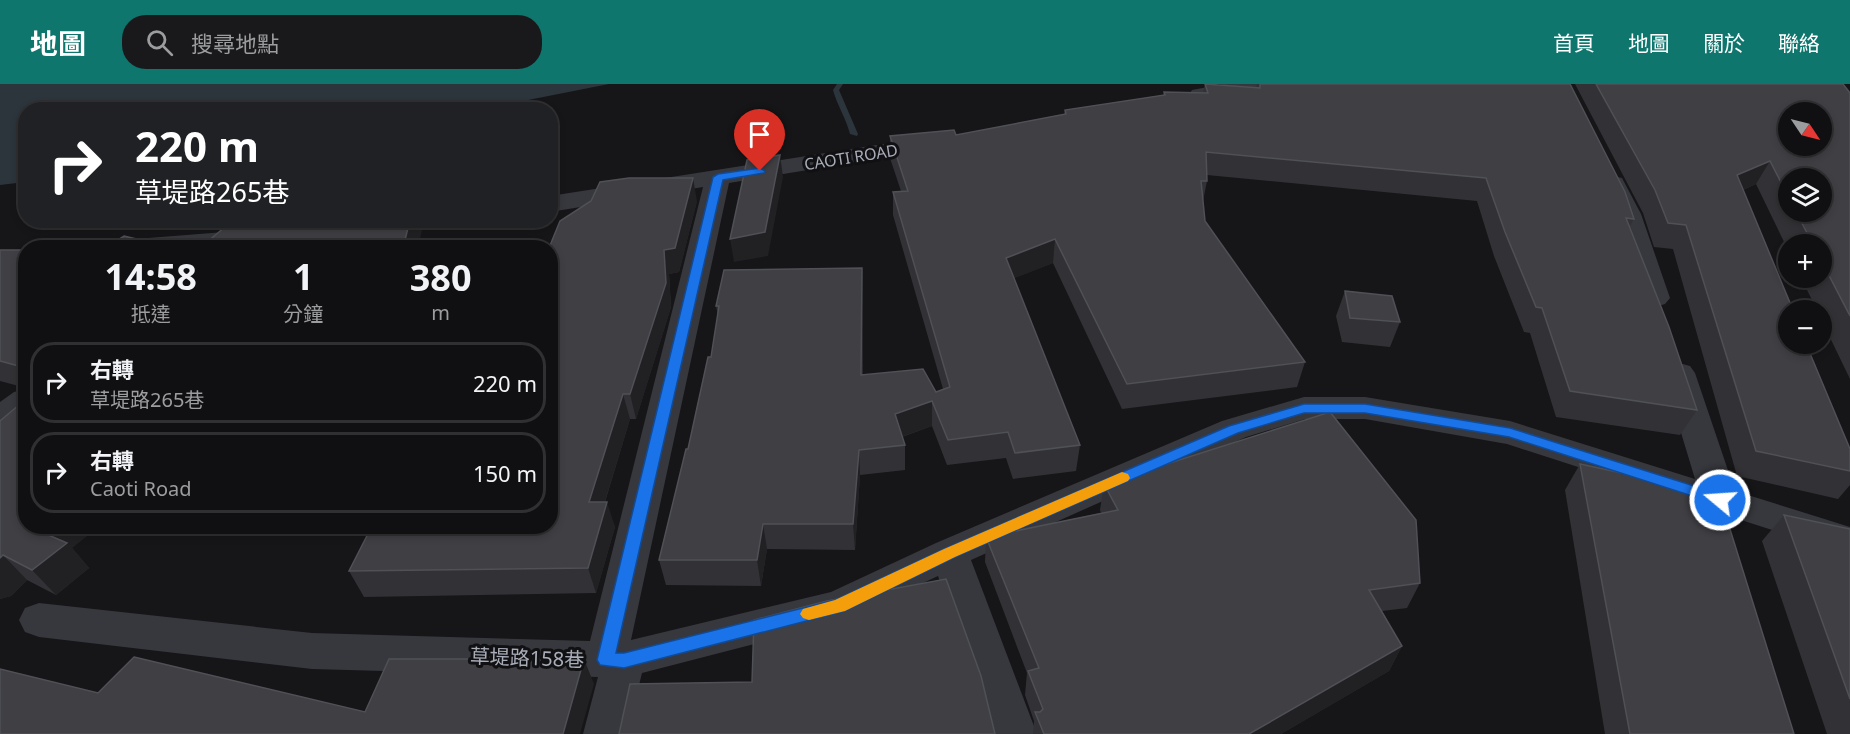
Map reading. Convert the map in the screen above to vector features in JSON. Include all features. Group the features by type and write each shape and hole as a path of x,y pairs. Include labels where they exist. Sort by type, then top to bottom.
{"street":[{"path":"1180,99 1258,84"},
{"name":"CAOTI ROAD","path":"558,203 957,140"},
{"path":"1604,164 1628,214 1734,544"},
{"path":"604,734 615,660 718,177"},
{"path":"244,240 279,234"},
{"path":"0,418 18,406"},
{"name":"草堤路158巷","path":"39,620 312,651 615,660 839,606 949,553 1233,429 1304,408 1365,408 1510,433 1850,541"},
{"path":"949,553 1015,734"}],"shaded area":[{"path":"0,84 609,84 518,102 18,102 18,183 0,185"}],"building":[{"path":"1205,84 1260,88 1260,84 1570,84 1625,192 1634,219 1626,218 1669,327 1697,410 1570,391 1542,308 1536,307 1486,178 1206,152 1207,181 1201,181 1205,221 1305,362 1127,384 1055,239 1006,258 1080,445 1015,453 1008,432 948,440 932,401 895,414 905,445 859,450 853,524 763,524 757,560 659,560 686,449 688,449 708,357 711,357 719,306 716,306 724,270 862,268 861,375 923,369 936,392 950,387 893,192 908,191 890,136 954,130 956,135 1066,114 1065,110 1165,95 1164,92 1208,93"},
{"path":"1596,84 1843,84 1850,93 1850,316 1832,281 1832,234 1808,234 1801,222 1832,222 1832,168 1778,168 1778,177 1770,161 1737,175 1778,274 1778,288 1784,288 1789,300 1778,300 1778,354 1810,354 1850,449 1850,471 1756,451 1686,225 1668,223 1655,190"},
{"path":"780,155 765,232 730,239 747,160"},
{"path":"629,178 693,178 675,248 664,250 666,283 630,394 623,394 589,502 607,502 588,568 349,571 368,534 558,534 558,240 552,240 560,221 591,201 600,182"},
{"path":"224,228 408,228 405,240 209,240"},
{"path":"124,236 141,240 118,240"},
{"path":"0,250 18,250 18,366 0,361"},
{"path":"1345,291 1392,296 1400,322 1350,318"},
{"path":"18,406 18,534 46,534 67,543 32,570 3,555 0,558 0,421"},
{"path":"1330,412 1416,520 1420,583 1369,590 1402,646 1249,734 1044,734 1035,712 1043,709 1028,671 1039,668 986,537 1118,510 1104,484"},
{"path":"1580,464 1719,494 1794,734 1630,734"},
{"path":"1784,515 1850,529 1850,699"},
{"path":"946,579 981,676 995,734 619,734 630,684 752,682 754,620 827,601"},
{"path":"134,657 365,712 389,659 584,659 563,734 0,734 0,669 98,693"}],"waterway":[{"path":"840,84 836,90 854,134"}],"slow traffic":[{"path":"809,614 839,606 949,553 1122,478"}],"route":[{"path":"760,171 718,177 606,660 624,660 839,606 949,553 1233,429 1304,408 1365,408 1510,433 1720,500"}]}
